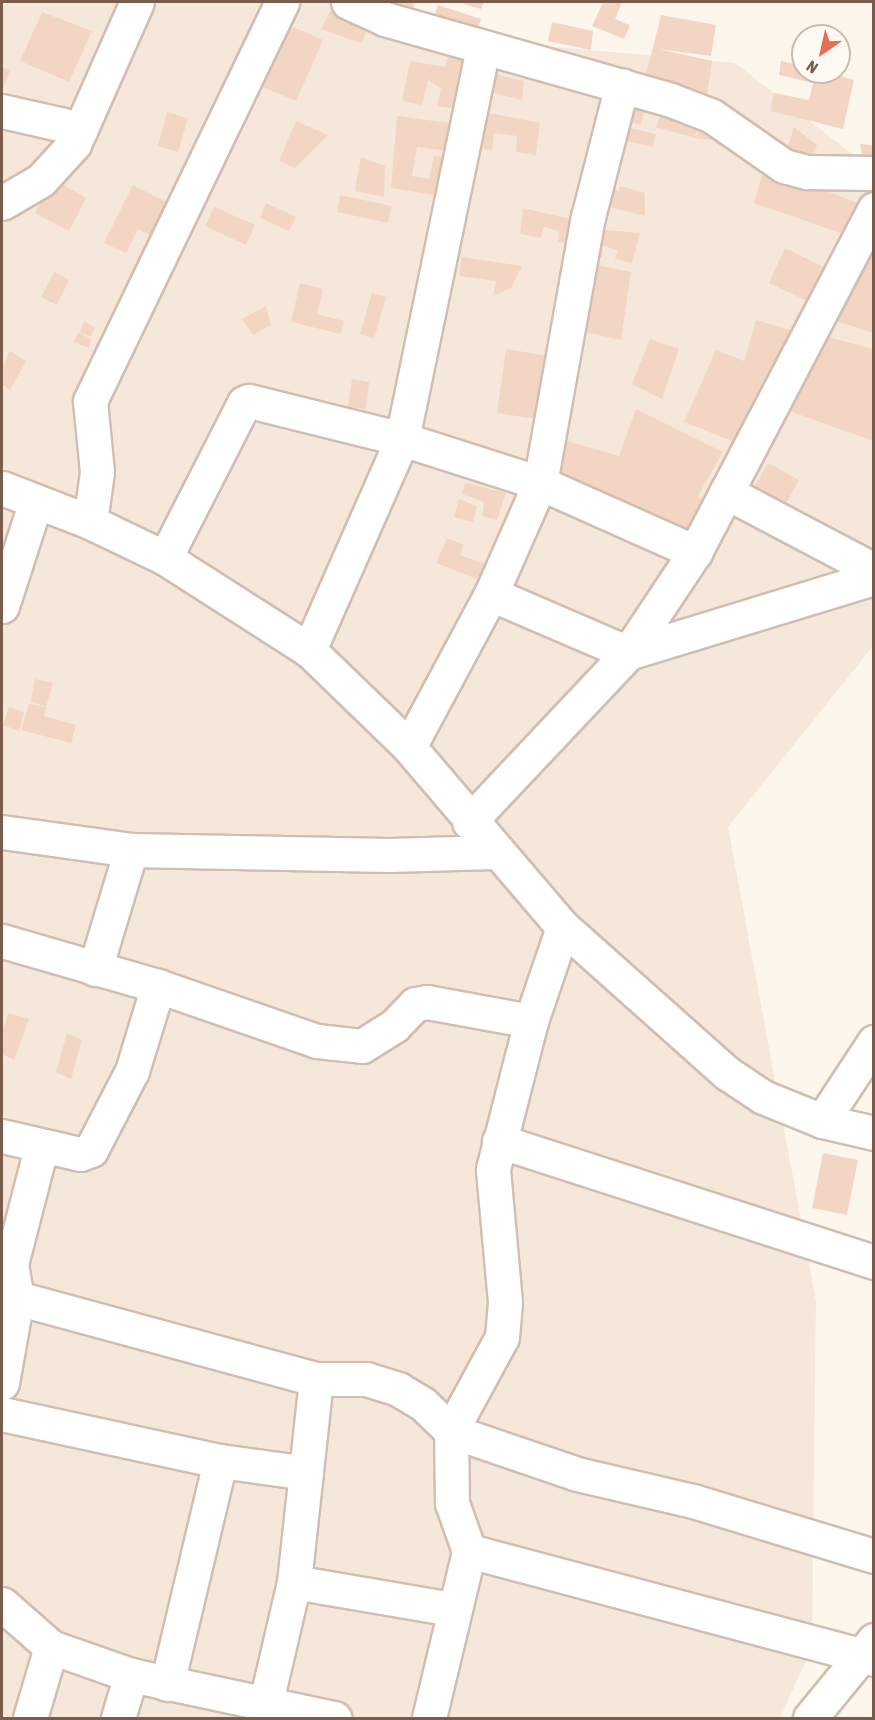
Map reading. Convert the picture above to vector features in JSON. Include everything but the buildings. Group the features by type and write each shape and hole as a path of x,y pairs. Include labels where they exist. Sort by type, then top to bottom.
{"street":[{"path":"2,202 41,180 74,144 138,2"},
{"path":"90,522 97,472 90,401 282,2"},
{"path":"348,2 385,19 483,49 622,85 712,116 783,166 807,172 873,173"},
{"path":"309,650 402,439 483,49"},
{"path":"409,747 491,594 540,483 588,217 622,85"},
{"path":"2,111 81,129"},
{"path":"469,822 628,652 695,552 873,209"},
{"path":"165,558 244,403 279,406 402,439 540,483 695,552"},
{"path":"2,488 90,522 165,558 309,650 409,747 469,822 563,927 727,1073 763,1097 822,1121 873,1133"},
{"path":"726,492 873,570"},
{"path":"2,606 36,501"},
{"path":"491,594 628,652 873,578"},
{"path":"2,832 131,850 389,855 497,852"},
{"path":"95,969 131,850"},
{"path":"429,1719 452,1609 469,1551 452,1503 451,1431 502,1337 505,1302 493,1169 531,1021 563,927"},
{"path":"2,941 158,986 317,1041 362,1046 394,1026 415,1004 427,1002 531,1021"},
{"path":"2,1136 41,1148 80,1155 96,1143 132,1071 158,986"},
{"path":"822,1121 873,1042"},
{"path":"499,1141 873,1262"},
{"path":"2,1362 17,1298 11,1264 41,1148"},
{"path":"17,1298 316,1379 366,1379 398,1389 423,1404 451,1431 577,1474 703,1503 873,1556"},
{"path":"265,1706 294,1582 316,1379"},
{"path":"2,1414 220,1461 306,1473"},
{"path":"167,1684 220,1461"},
{"path":"469,1551 869,1651 810,1719"},
{"path":"294,1582 452,1609"},
{"path":"2,1604 51,1647 131,1675 167,1684 199,1706 265,1706 334,1719"},
{"path":"30,1719 51,1647"},
{"path":"118,1719 131,1675"}],"shaded area":[{"path":"2,2 380,2 399,33 735,63 874,171 873,646 728,827 816,1301 812,1647 780,1718 2,1718"}]}
